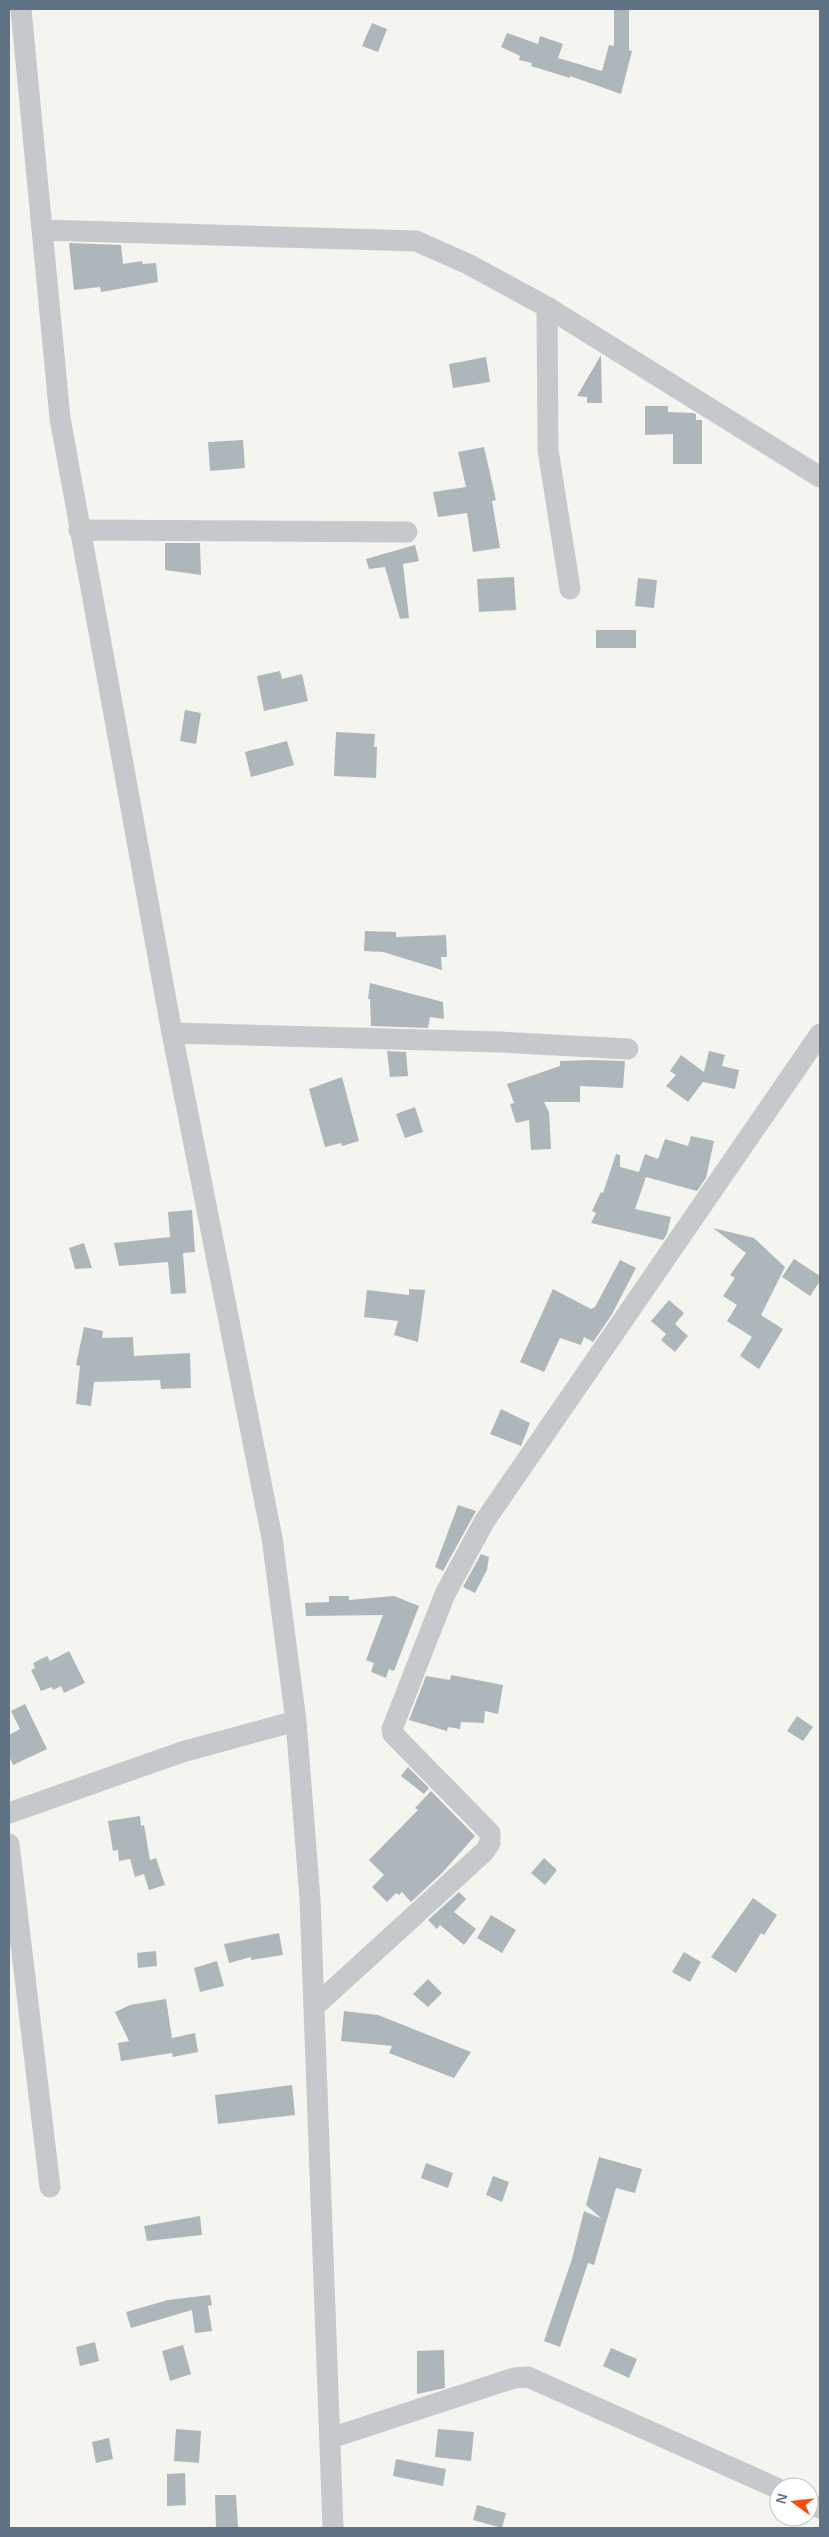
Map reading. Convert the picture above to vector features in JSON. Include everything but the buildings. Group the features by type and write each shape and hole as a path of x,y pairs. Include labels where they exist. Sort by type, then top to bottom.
{"street":[{"path":"21,9 17,52 42,230 60,418 172,1033 272,1538 296,1721 310,1899 331,2438 331,2528"},
{"path":"42,230 416,241 468,264 547,307 820,477"},
{"path":"547,307 548,450 570,589"},
{"path":"79,530 407,532"},
{"path":"172,1033 490,1042 628,1049"},
{"path":"314,2007 484,1852 490,1843 490,1834 393,1734 392,1729 445,1594 484,1522 820,1034"},
{"path":"9,1813 182,1752 296,1721"},
{"path":"9,1844 50,2188"},
{"path":"331,2438 514,2378 528,2377 769,2485"}]}
